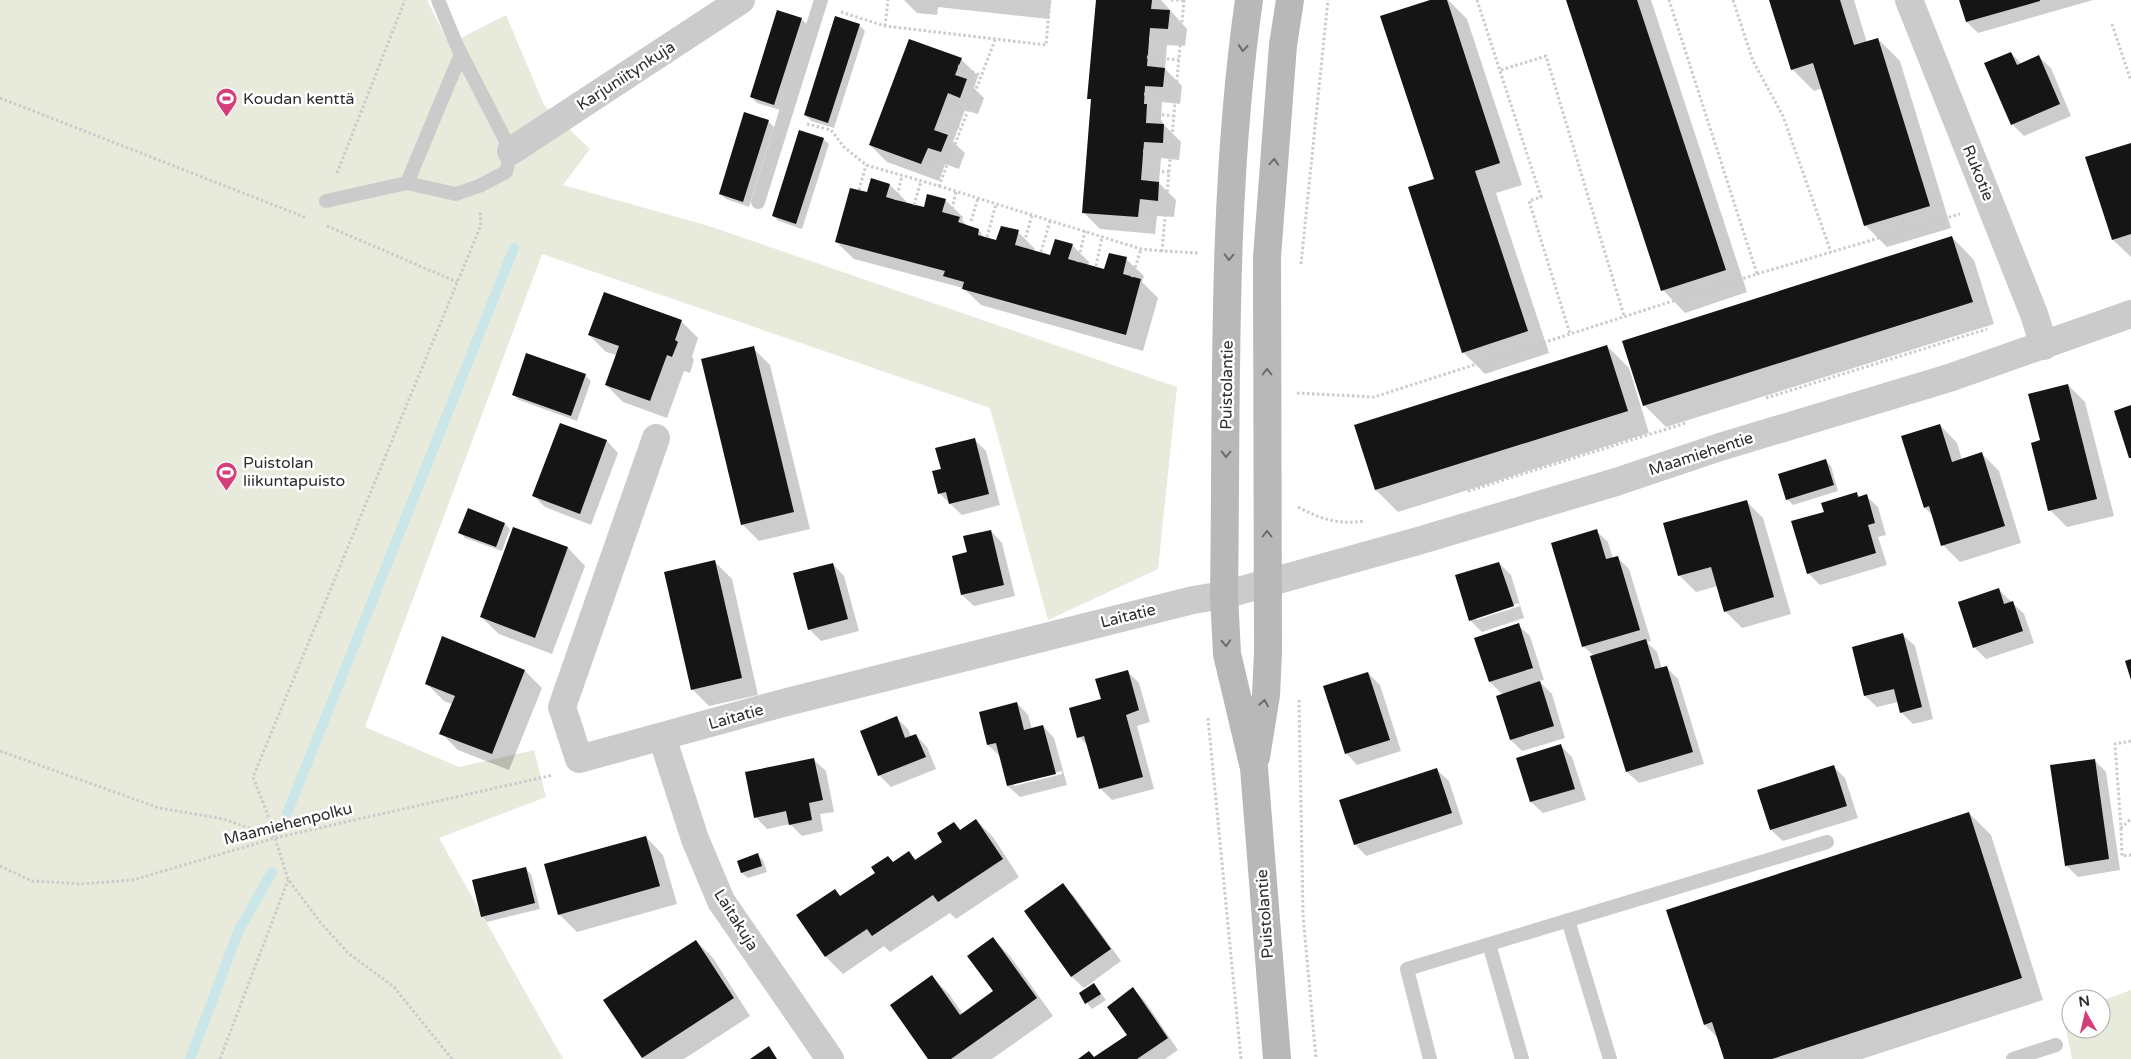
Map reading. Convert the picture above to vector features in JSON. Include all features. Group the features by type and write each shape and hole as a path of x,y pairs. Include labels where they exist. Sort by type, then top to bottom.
{"main road":[{"name":"Puistolantie","path":"1249,0 1244,36 1230,208 1224,595 1227,654 1254,768 1278,1059"},
{"name":"Puistolantie","path":"1254,768 1266,695 1268,652 1267,257 1283,45 1290,0"}],"street":[{"name":"Karjuniitynkuja","path":"511,151 741,0"},
{"name":"Rukotie","path":"1909,0 2034,314 2044,346"},
{"name":"Maamiehentie","path":"1224,595 1607,484 2044,346 2131,314"},
{"path":"579,760 562,707 656,438"},
{"name":"Laitatie","path":"579,760 911,671 1193,600 1224,595"},
{"name":"Laitakuja","path":"662,738 694,839 720,901 830,1059"}],"lane":[{"path":"326,201 407,183 456,194 479,186 506,172 511,151 461,54 438,0"},
{"path":"758,202 820,3"},
{"path":"407,183 461,54"},
{"path":"1430,1059 1407,969 1826,842"},
{"path":"1568,920 1610,1059"},
{"path":"1489,944 1522,1059"},
{"path":"2013,1059 2056,1045"}],"path":[{"path":"318,222 405,0"},
{"path":"885,26 888,0"},
{"path":"820,3 885,26 1046,45 1050,0"},
{"path":"1162,251 1184,0 1171,0"},
{"path":"1300,272 1328,0"},
{"path":"1477,0 1542,197 1529,201 1570,334"},
{"path":"1669,0 1757,274"},
{"path":"1733,0 1753,61 1783,116 1831,252"},
{"path":"2112,24 2131,81"},
{"path":"1149,38 1180,40"},
{"path":"939,186 995,40"},
{"path":"1501,70 1546,56 1624,316"},
{"path":"1147,57 1179,60"},
{"path":"958,66 980,75"},
{"path":"1144,94 1176,96"},
{"path":"0,98 318,222 458,282"},
{"path":"945,102 967,110"},
{"path":"1146,113 1174,116"},
{"path":"784,117 831,130 844,147 866,165 1141,249 1200,253"},
{"path":"938,120 961,128"},
{"path":"1143,151 1170,153"},
{"path":"925,156 948,164"},
{"path":"859,190 866,165"},
{"path":"1142,170 1169,172"},
{"path":"896,200 902,176"},
{"path":"914,205 921,181"},
{"path":"452,1059 394,987 348,953 320,922 288,879 253,777 481,225 479,186"},
{"path":"951,214 956,191"},
{"path":"971,221 978,198"},
{"path":"987,237 996,204"},
{"path":"1297,393 1374,396 1757,274 1990,204"},
{"path":"1139,208 1166,209"},
{"path":"1024,247 1032,216"},
{"path":"1042,252 1050,221"},
{"path":"1078,262 1085,231"},
{"path":"1096,266 1102,237"},
{"path":"1132,277 1141,249"},
{"path":"1759,400 2034,314"},
{"path":"1297,384 1297,402"},
{"path":"1465,492 1693,420"},
{"path":"1297,497 1297,516"},
{"path":"1297,506 1321,520 1350,523 1373,520"},
{"path":"1299,699 1303,915 1316,1059"},
{"path":"2131,741 2114,744 2122,856 2131,855"},
{"path":"0,751 159,808 224,819 275,838"},
{"name":"Maamiehenpolku","path":"0,866 32,881 81,884 133,880 275,838 549,777 579,760"},
{"path":"2121,828 2131,819"},
{"path":"220,1059 288,879"}],"shaded area":[{"name":"Puistolan liikuntapuisto","path":"0,0 427,0 449,44 506,15 544,105 590,149 563,185 709,226 1177,387 1158,569 1048,620 990,408 542,254 365,727 459,767 534,750 546,797 439,838 563,1059 0,1059"},
{"path":"2131,990 2131,1059 2072,1059 2068,1039 2111,1039 2111,997"}],"building":[{"path":"1096,0 1152,0 1151,9 1170,10 1168,29 1150,28 1147,66 1165,68 1163,87 1145,86 1144,104 1147,104 1146,123 1164,124 1163,143 1144,142 1141,180 1159,182 1158,201 1140,199 1138,217 1082,213 1091,99 1087,99"},
{"path":"1430,0 1447,0 1500,163 1475,171 1528,331 1462,353 1408,187 1434,179 1380,16"},
{"path":"1566,0 1637,0 1726,270 1661,291"},
{"path":"1769,0 1840,0 1854,45 1878,38 1930,206 1864,226 1813,63 1791,70"},
{"path":"1959,0 2040,0 2040,1 1966,22"},
{"path":"777,10 802,18 774,105 750,97"},
{"path":"835,16 860,24 828,123 804,115"},
{"path":"909,39 962,58 955,75 967,79 960,98 948,93 934,130 948,135 941,152 928,148 921,164 869,145"},
{"path":"2011,52 2017,65 2039,55 2060,104 2011,125 1984,63"},
{"path":"744,112 769,120 743,202 719,194"},
{"path":"799,130 824,138 796,224 772,216"},
{"path":"2131,143 2131,234 2112,240 2085,157"},
{"path":"871,178 890,184 886,197 896,200 924,207 927,194 946,199 942,212 960,217 958,222 979,229 978,235 996,240 1001,226 1019,230 1015,245 1050,255 1055,239 1073,244 1068,259 1104,269 1109,253 1127,257 1123,274 1141,279 1126,335 962,289 964,282 943,276 945,271 835,242 850,188 867,192"},
{"path":"1952,236 1973,302 1643,406 1622,341"},
{"path":"604,292 682,320 675,340 678,342 672,357 667,355 650,401 605,385 619,346 588,335"},
{"path":"1607,345 1628,411 1375,490 1354,425"},
{"path":"754,346 794,512 741,525 701,359"},
{"path":"526,353 586,374 571,416 512,395"},
{"path":"2068,384 2097,499 2048,511 2031,443 2040,440 2028,394"},
{"path":"2131,405 2131,458 2129,458 2114,411"},
{"path":"560,423 607,440 580,514 532,496"},
{"path":"1940,424 1952,462 1982,452 2005,526 1941,546 1929,506 1924,508 1901,436"},
{"path":"975,438 989,494 949,504 946,492 938,494 932,471 941,469 935,448"},
{"path":"1826,459 1834,485 1786,500 1778,474"},
{"path":"1857,492 1858,497 1867,494 1875,523 1868,525 1876,553 1807,574 1791,521 1824,512 1821,503"},
{"path":"1747,500 1774,597 1724,612 1711,567 1678,576 1663,523"},
{"path":"468,508 505,523 496,547 458,533"},
{"path":"513,527 568,547 535,638 480,617"},
{"path":"1597,529 1606,559 1618,556 1640,630 1582,647 1551,543"},
{"path":"991,530 1004,585 961,595 952,556 967,552 963,536"},
{"path":"715,560 742,678 691,690 664,572"},
{"path":"1499,562 1514,606 1469,621 1455,575"},
{"path":"833,563 848,619 808,630 793,573"},
{"path":"1999,588 2004,604 2013,601 2023,631 1973,648 1958,602"},
{"path":"1519,623 1533,668 1489,682 1474,638"},
{"path":"1903,633 1922,707 1900,713 1894,689 1864,696 1852,647"},
{"path":"442,636 525,670 492,754 439,734 455,696 425,684"},
{"path":"1646,639 1655,669 1667,666 1693,752 1626,772 1590,656"},
{"path":"2131,659 2131,680 2125,661"},
{"path":"1128,670 1139,710 1126,715 1143,777 1099,789 1084,736 1077,738 1069,708 1101,699 1095,679"},
{"path":"1368,672 1390,740 1345,754 1323,686"},
{"path":"1540,681 1554,726 1510,740 1496,696"},
{"path":"1017,702 1024,730 1043,725 1056,774 1007,786 996,743 987,745 979,712"},
{"path":"897,716 905,738 916,734 926,757 878,776 860,731"},
{"path":"1561,744 1575,789 1530,802 1516,758"},
{"path":"814,758 823,800 809,803 812,820 789,825 786,811 754,818 745,772"},
{"path":"2095,759 2109,859 2065,866 2050,765"},
{"path":"1834,765 1847,806 1770,830 1757,790"},
{"path":"1437,768 1452,813 1354,845 1339,800"},
{"path":"1969,812 2022,978 1772,1059 1724,1059 1712,1022 1704,1025 1666,910"},
{"path":"976,819 1003,859 938,902 933,895 872,936 867,929 825,957 796,915 835,889 840,896 875,873 871,867 888,856 893,862 909,851 915,860 942,842 937,833 954,822 960,830"},
{"path":"646,836 660,886 558,915 544,864"},
{"path":"758,853 762,866 741,873 737,861"},
{"path":"526,867 535,903 481,917 472,880"},
{"path":"1063,883 1111,949 1071,977 1024,911"},
{"path":"993,937 1037,998 951,1059 928,1059 890,1005 932,975 960,1015 993,991 967,956"},
{"path":"696,940 734,998 642,1058 603,1000"},
{"path":"1094,983 1101,994 1085,1004 1079,993"},
{"path":"1133,987 1168,1038 1137,1059 1078,1059 1089,1051 1094,1057 1127,1035 1107,1007"},
{"path":"769,1046 777,1059 750,1059"}],"waterway":[{"path":"287,813 514,248"},
{"path":"190,1059 239,930 272,872"}],"place":[{"name":"Koudan kenttä","path":"227,118"},
{"name":"Puistolan liikuntapuisto","path":"227,491"}]}
